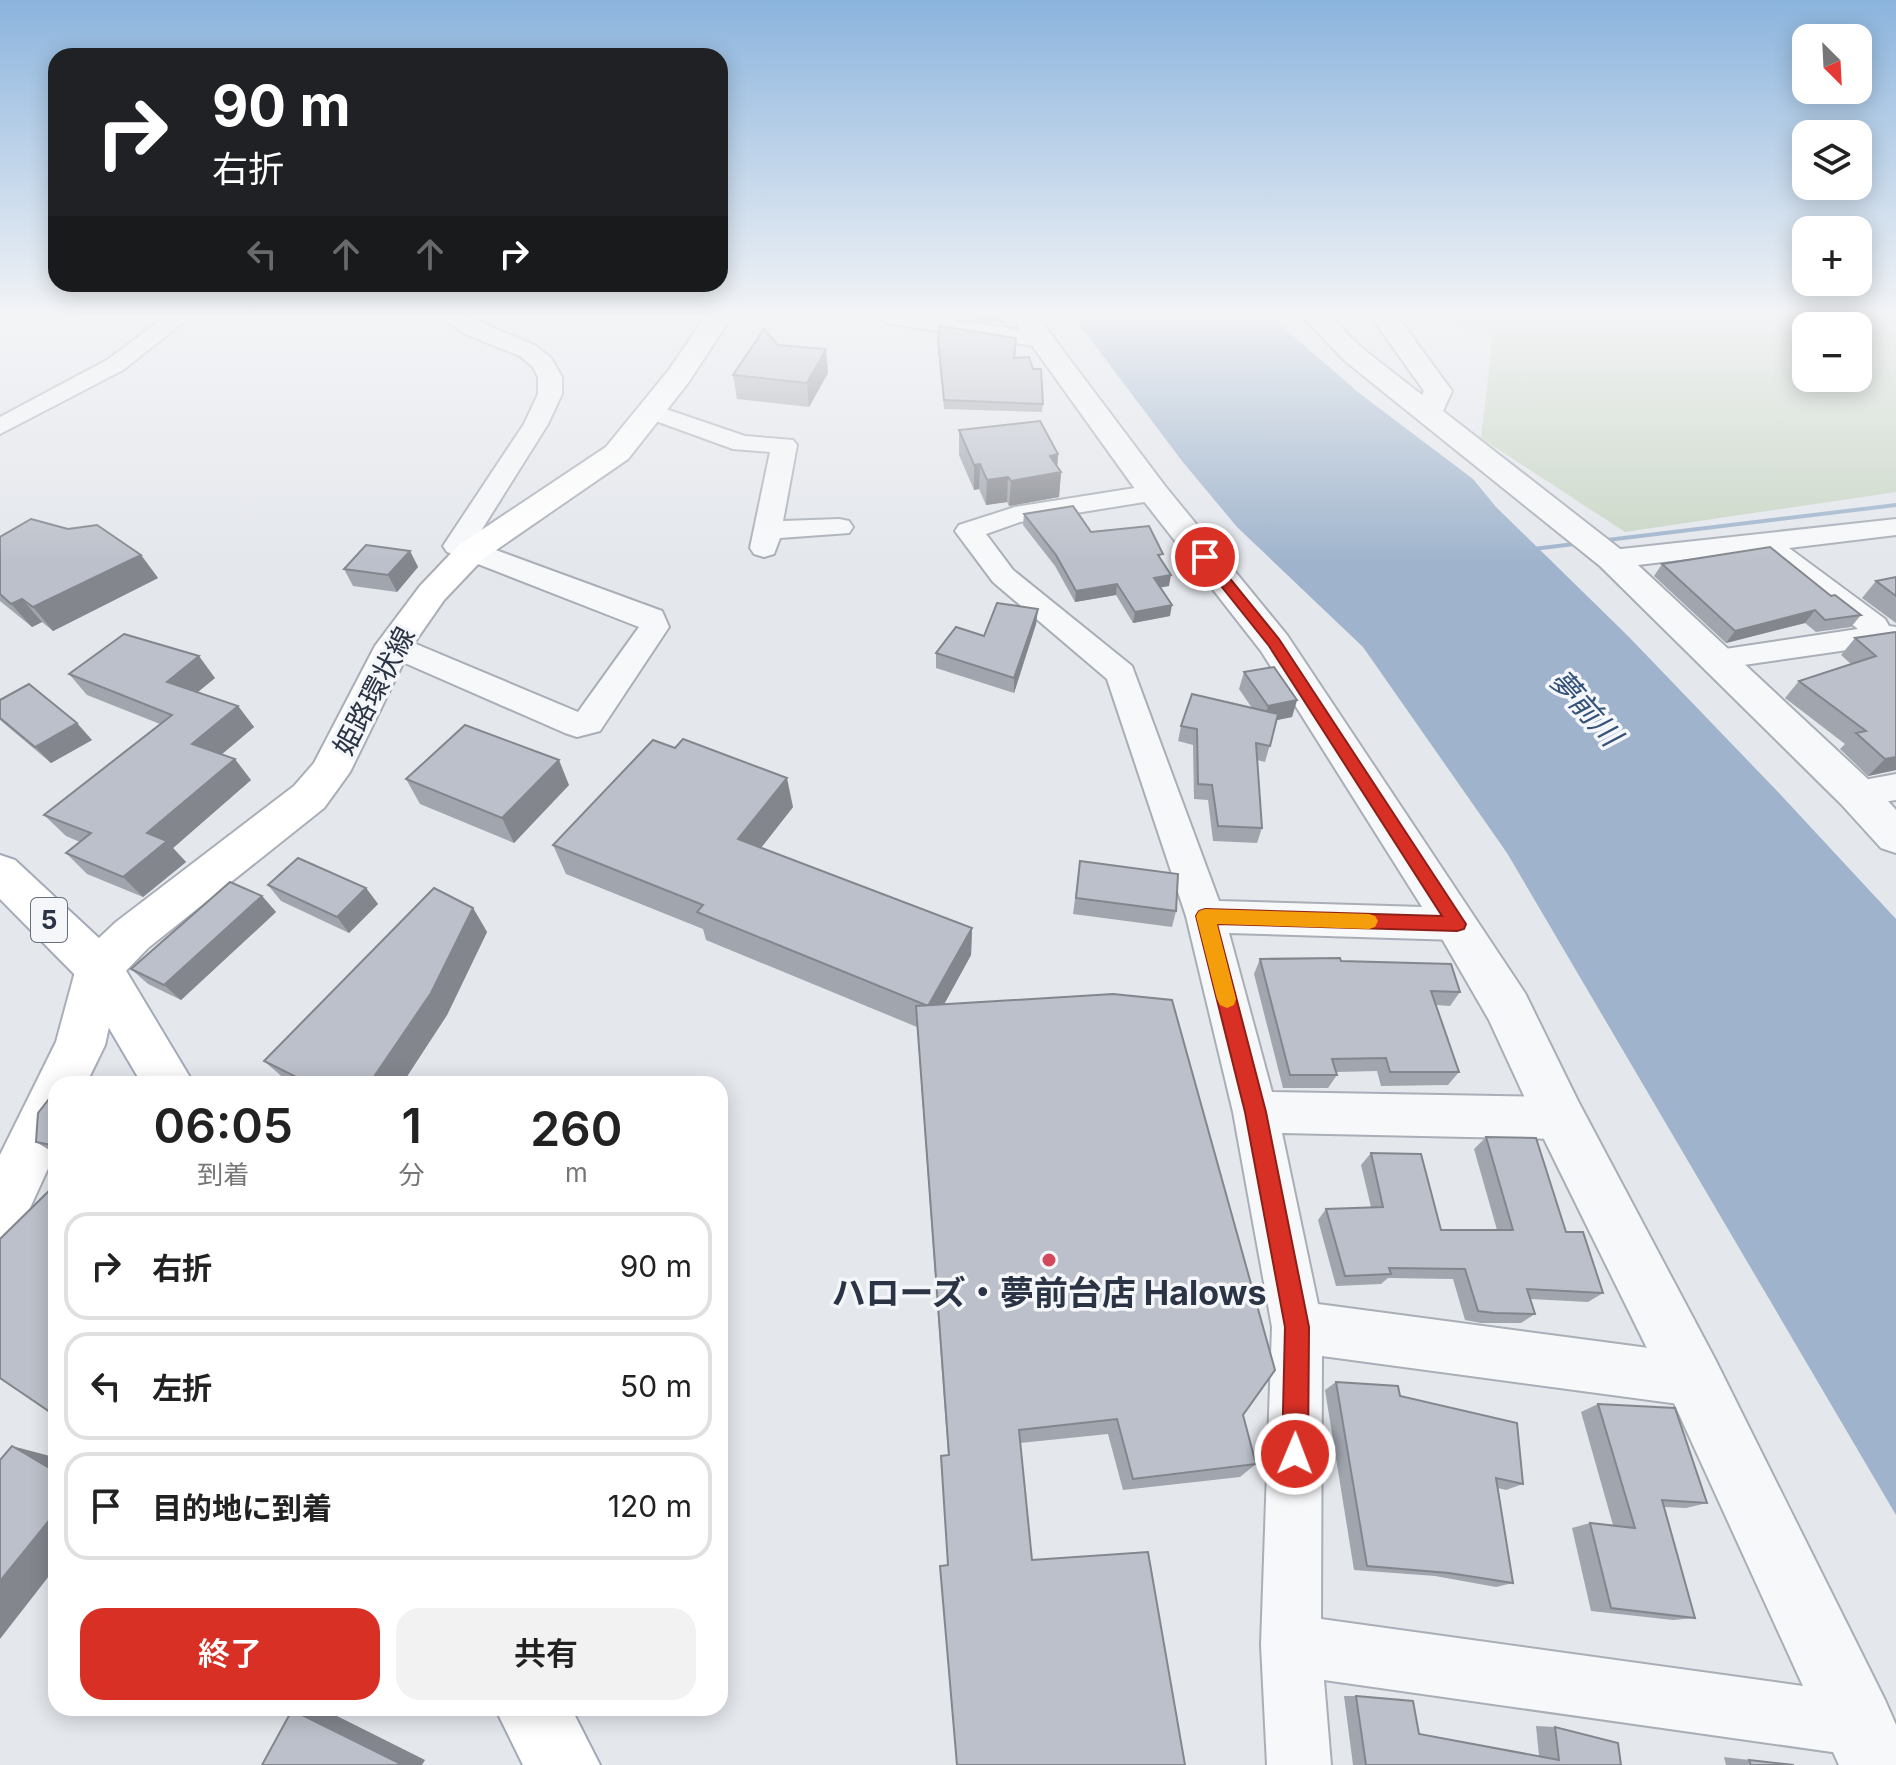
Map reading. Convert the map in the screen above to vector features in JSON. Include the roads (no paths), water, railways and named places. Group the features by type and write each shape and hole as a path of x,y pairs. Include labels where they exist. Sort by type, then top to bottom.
{"main road":[{"name":"姫路環状線","path":"99,968 132,935 309,797 330,772 393,646 432,593 471,552 617,453 661,398"},
{"name":"5","path":"0,872 99,968 164,1076"},
{"path":"65,1076 80,1045 99,968"},
{"path":"0,1213 48,1112"},
{"path":"535,1716 563,1765"}],"street":[{"path":"0,427 53,398"},
{"path":"393,646 577,725 588,723 654,627 651,618 457,546 536,424 548,398"},
{"path":"1084,398 1154,493 1274,643 1457,924 1508,1008 1560,1118 1694,1380 1868,1745"},
{"path":"1410,398 1612,559 1856,793 1896,837"},
{"path":"1428,412 1434,398"},
{"path":"651,411 742,444 784,445 766,539 839,527"},
{"path":"1154,493 1015,515 969,531 1003,576 1121,674 1205,916 1255,1112 1297,1327 1291,1645 1299,1765"},
{"path":"1612,559 1896,527"},
{"path":"1762,541 1891,639"},
{"path":"1716,659 1891,639"},
{"path":"1856,793 1896,787"},
{"path":"1205,916 1457,924"},
{"path":"1255,1112 1560,1118"},
{"path":"1297,1327 1694,1380"},
{"path":"1291,1645 1868,1745"}],"water":[{"name":"夢前川","path":"1135,398 1366,398 1473,479 1496,507 1628,636 1779,793 1896,919 1896,1515 1507,853 1363,647 1237,527"}],"waterway":[{"path":"1525,550 1896,505"}],"place":[{"name":"ハローズ・夢前台店 Halows","path":"1049,1260"}]}
